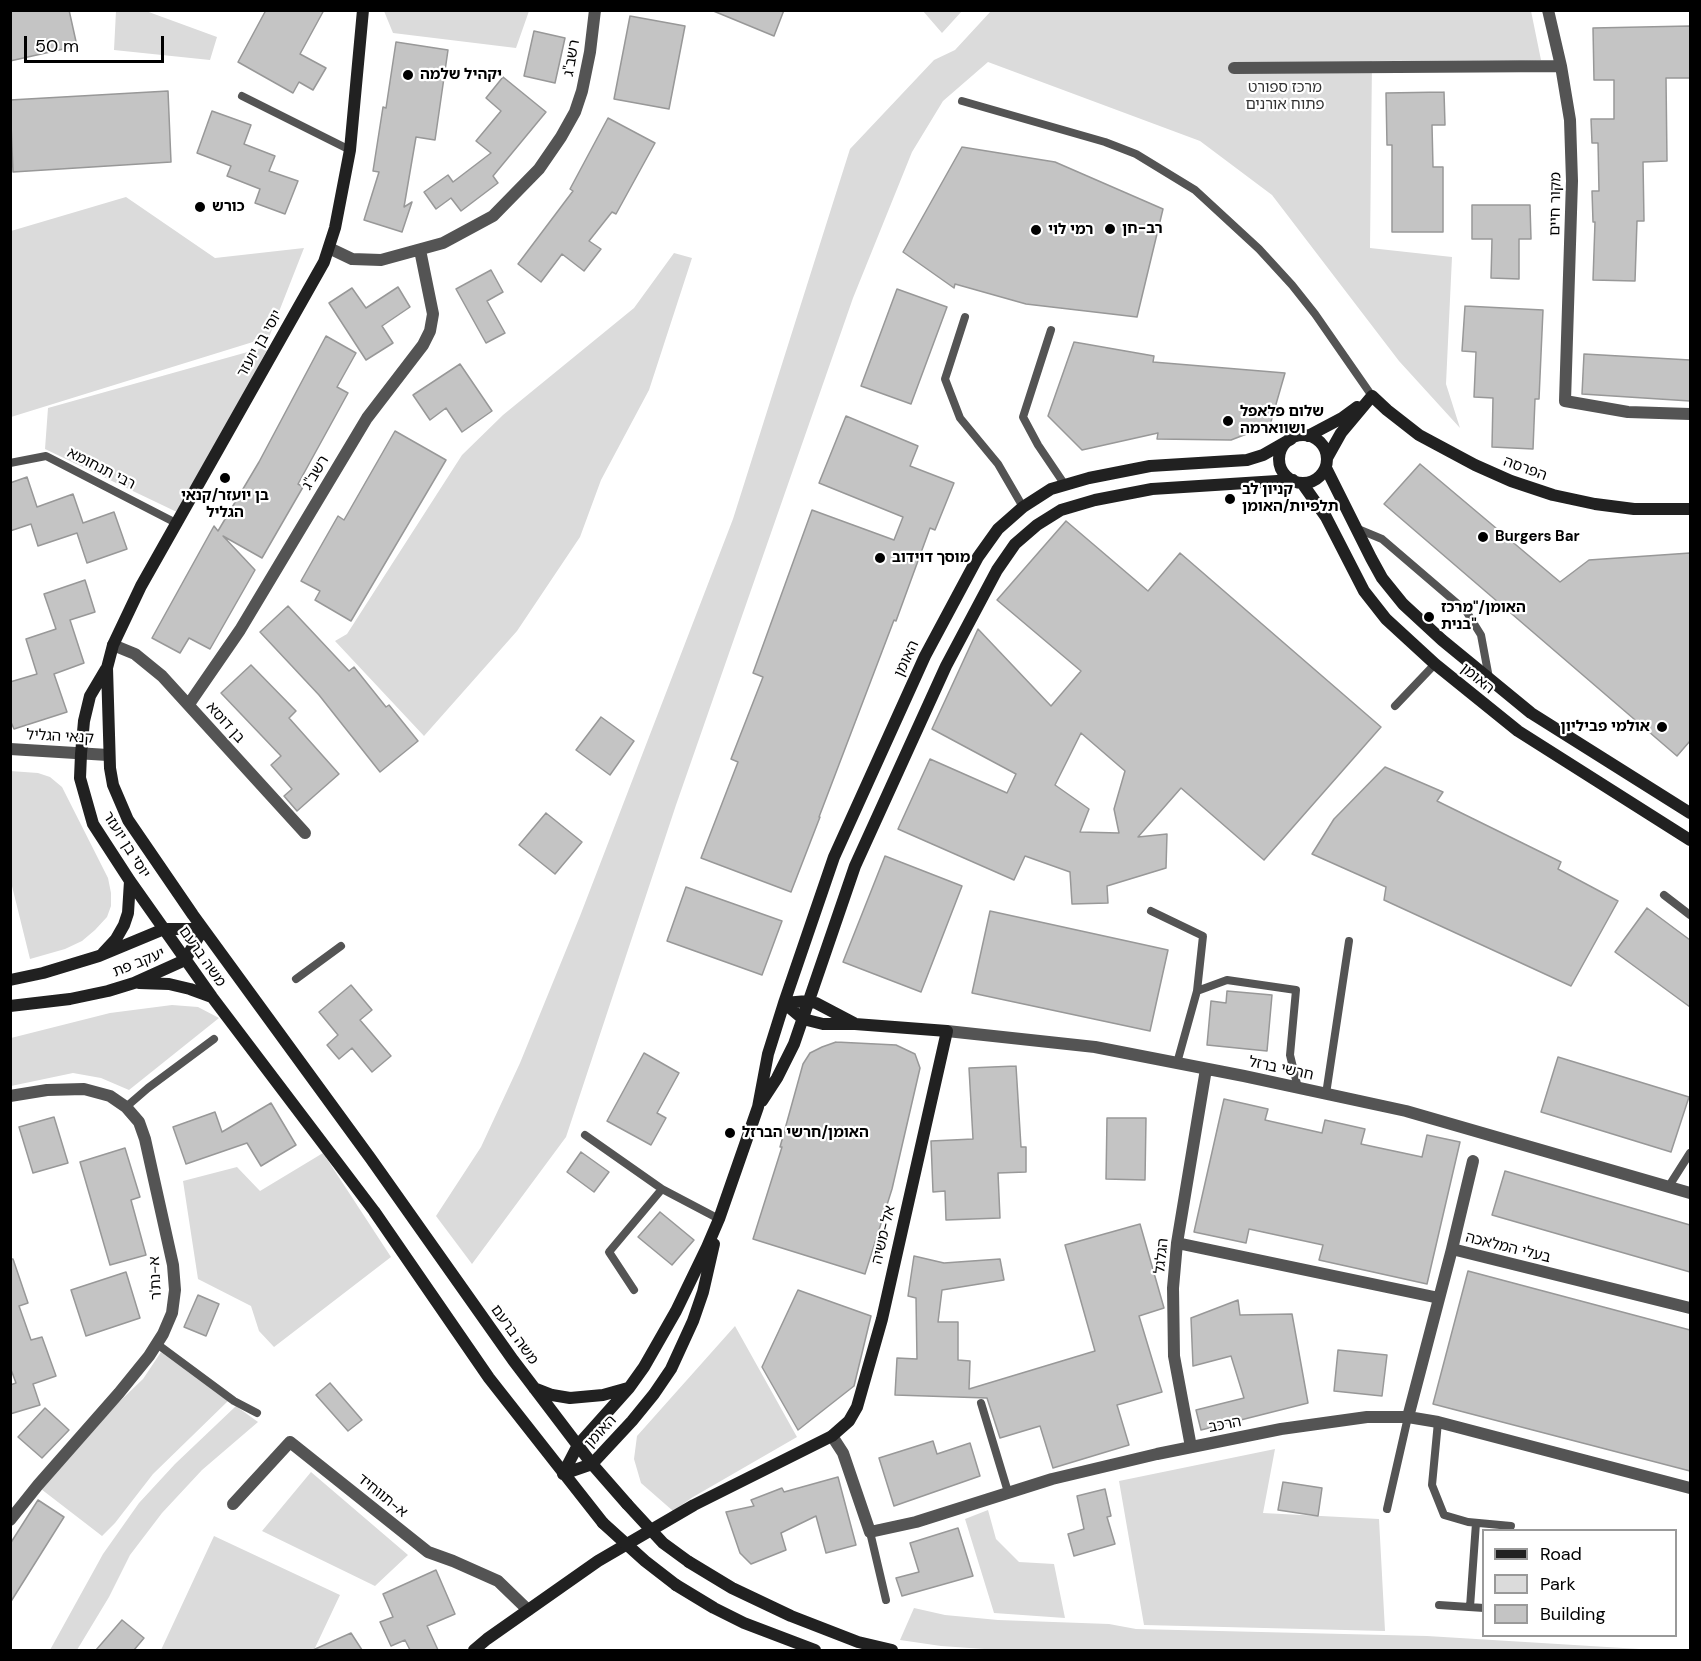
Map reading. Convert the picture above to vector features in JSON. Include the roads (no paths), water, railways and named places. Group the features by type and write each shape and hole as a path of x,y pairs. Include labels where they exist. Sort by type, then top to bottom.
{"street":[{"name":"יוסי בן יועזר","path":"164,929 93,824 80,778 81,753 90,696 106,668 113,645 141,586 324,262 335,228 350,150 363,10"},
{"name":"רשב\"ג","path":"329,248 352,258 381,260 443,243 493,216 539,169 575,112 590,52 595,10"},
{"name":"מקור חיים","path":"1548,10 1562,66 1570,120 1572,181 1565,400 1628,412 1690,414"},
{"path":"1234,68 1562,66"},
{"name":"רשב\"ג","path":"189,704 240,630 367,418 430,331 433,314 420,250"},
{"path":"1372,396 1341,433 1316,479 1297,482 1282,470 1280,456 1291,439 1308,436 1341,418 1372,396"},
{"name":"הפרסה","path":"1372,396 1419,435 1475,465 1553,495 1634,509 1690,509"},
{"path":"1308,436 1321,443 1326,463"},
{"name":"האומן","path":"563,1474 578,1445 629,1388 644,1367 672,1318 719,1219 758,1107 768,1054 784,1003 834,858 925,656 978,557 998,529 1023,507 1051,489 1089,478 1150,466 1247,460 1263,455 1291,439"},
{"name":"האומן","path":"1326,463 1334,488 1383,578 1402,604 1489,680 1531,713 1690,813"},
{"name":"האומן","path":"758,1107 788,1057 855,866 946,666 997,570 1016,544 1037,525 1061,510 1095,500 1152,489 1297,482 1326,517 1364,591 1386,619 1435,663 1518,731 1690,840"},
{"name":"בן דוסא","path":"113,645 135,654 162,676 305,833"},
{"name":"יוסי בן יועזר","path":"106,668 108,755 113,785 128,820 203,929"},
{"name":"קנאי הגליל","path":"10,749 108,755"},
{"path":"99,956 116,939 124,925 128,913 130,881"},
{"name":"יעקב פת","path":"10,980 43,973 99,956 164,929 203,929"},
{"name":"משה ברעם","path":"164,929 212,997 374,1211 489,1378 603,1523 676,1586 744,1623 815,1650"},
{"name":"יעקב פת","path":"10,1006 70,999 134,983 185,960 203,929"},
{"name":"משה ברעם","path":"203,929 534,1388 592,1464 663,1543 732,1588 791,1616 858,1642 892,1650"},
{"path":"134,983 169,984 212,997"},
{"path":"784,1003 808,1001"},
{"name":"חרשי ברזל","path":"808,1001 855,1024"},
{"path":"784,1003 803,1019"},
{"name":"חרשי ברזל","path":"803,1019 823,1024 947,1030 1095,1047 1177,1063 1406,1111 1690,1193"},
{"name":"אל-משיה","path":"832,1436 849,1421 856,1407 874,1348 947,1030"},
{"name":"הגלגל","path":"1191,1447 1174,1356 1173,1288 1206,1069"},
{"name":"א-נת'ר","path":"10,1096 47,1090 84,1089 110,1096 126,1107 139,1122 145,1139 173,1265 175,1290 172,1313 157,1344 119,1393 10,1520"},
{"path":"1452,1249 1473,1161"},
{"name":"האומן","path":"563,1474 592,1464 639,1412 671,1369 693,1321 703,1292 719,1219"},
{"path":"1178,1243 1439,1298"},
{"name":"בעלי המלאכה","path":"1408,1417 1452,1249 1690,1308"},
{"path":"534,1388 552,1395 585,1398 629,1388"},
{"name":"הרכב","path":"870,1532 916,1522 1052,1479 1191,1447 1331,1422 1367,1418 1408,1417 1438,1422 1690,1488"},
{"path":"474,1650 598,1561 694,1505 832,1436 843,1454 870,1532"},
{"name":"א-תווחיד","path":"233,1504 290,1442 428,1552 498,1581 528,1610"}],"lane":[{"path":"242,96 350,150"},
{"path":"962,101 1105,142 1136,154 1195,190 1259,249 1292,285 1316,314 1372,396"},
{"path":"965,317 945,379 960,418 998,464 1023,507"},
{"path":"1051,330 1023,417 1065,485"},
{"name":"רבי תנחומא","path":"10,463 46,456 176,523"},
{"path":"1358,529 1382,539 1466,611 1481,634 1489,680"},
{"path":"1395,706 1435,663"},
{"path":"1664,895 1690,915"},
{"path":"1151,911 1203,936 1197,991 1177,1063"},
{"path":"1326,1094 1349,941"},
{"path":"296,979 341,946"},
{"path":"1197,991 1227,980 1296,990 1290,1055 1298,1088"},
{"path":"126,1107 214,1039"},
{"path":"585,1136 662,1189 719,1219"},
{"path":"1669,1186 1690,1153"},
{"path":"634,1290 609,1252 662,1189"},
{"path":"157,1344 234,1401 257,1413"},
{"path":"981,1403 1008,1492"},
{"path":"1388,1509 1408,1417"},
{"path":"1438,1422 1432,1485 1444,1515 1476,1523 1511,1526"},
{"path":"1470,1607 1476,1523"},
{"path":"870,1532 886,1600"},
{"path":"1439,1605 1482,1608"}],"place":[{"name":"יקהיל שלמה","path":"408,75"},
{"name":"כורש","path":"200,207"},
{"name":"רב-חן","path":"1110,229"},
{"name":"רמי לוי","path":"1036,230"},
{"name":"שלום פלאפל ושווארמה","path":"1228,421"},
{"name":"בן יועזר/קנאי הגליל","path":"225,478"},
{"name":"קניון לב תלפיות/האומן","path":"1230,499"},
{"name":"Burgers Bar","path":"1483,537"},
{"name":"מוסך דוידוב","path":"880,558"},
{"name":"האומן/\"מרכז בנית\"","path":"1429,617"},
{"name":"אולמי פביליון","path":"1662,727"},
{"name":"האומן/חרשי הברזל","path":"730,1133"}],"park label":[{"name":"מרכז ספורט פתוח אורנים","path":"1285,96"}]}
